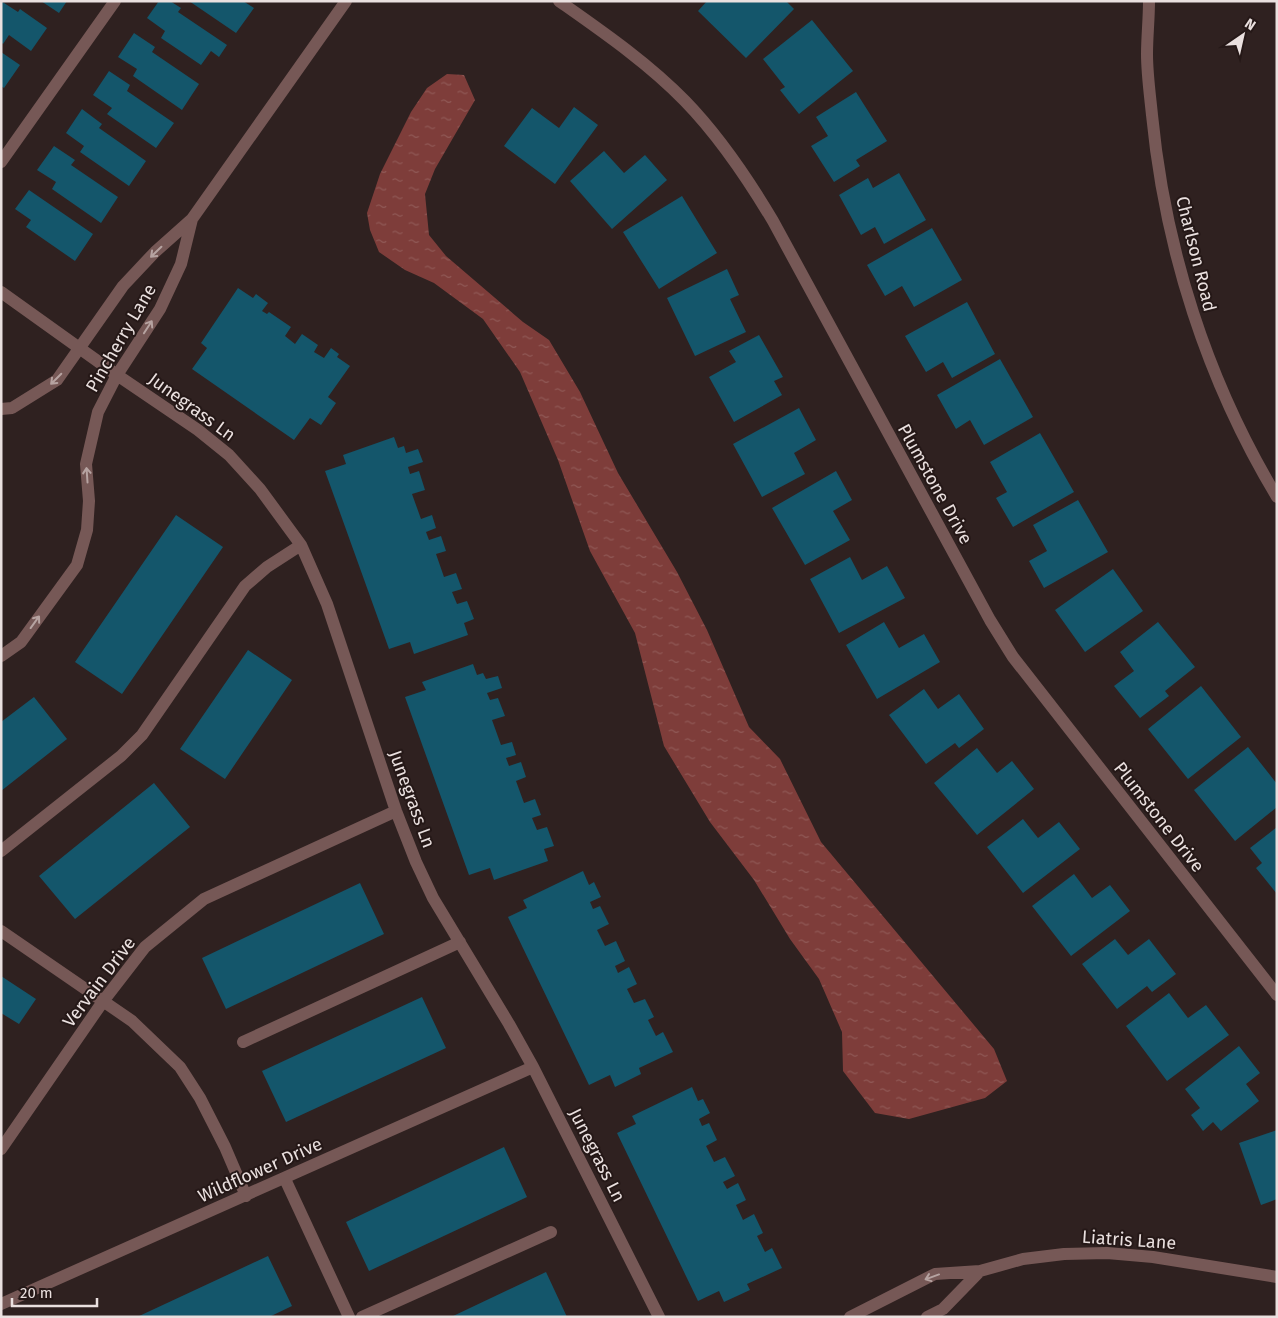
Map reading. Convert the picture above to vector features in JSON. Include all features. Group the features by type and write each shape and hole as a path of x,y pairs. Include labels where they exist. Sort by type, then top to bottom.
{"street":[{"path":"1,162 115,1"},
{"name":"Pincherry Lane","path":"1,409 12,408 57,380 78,347 123,286 155,252 192,219 346,1"},
{"name":"Plumstone Drive","path":"559,1 649,68 685,101 734,160 773,222 990,620 1009,650 1053,710 1277,995"},
{"name":"Charlson Road","path":"1150,1 1147,56 1156,155 1171,235 1187,299 1217,378 1252,456 1277,497"},
{"name":"Pincherry Lane","path":"1,656 21,642 77,565 86,530 88,501 86,464 98,412 117,375 160,309 181,264 192,219"},
{"name":"Junegrass Ln","path":"1,292 198,430 229,456 260,489 301,545 327,604 396,810 416,862 433,898 533,1068 659,1317"},
{"path":"1,851 142,735 244,586 267,567 301,545"},
{"name":"Vervain Drive","path":"1,1149 104,1000 145,947 204,899 396,810"},
{"path":"1,931 81,987 104,1000 151,1038 180,1067 200,1098 221,1139 246,1196"},
{"path":"243,1042 460,942"},
{"name":"Wildflower Drive","path":"1,1304 533,1068"},
{"path":"285,1179 348,1317"},
{"path":"362,1317 551,1232"},
{"name":"Liatris Lane","path":"850,1317 935,1274 980,1271 1023,1259 1064,1254 1107,1253 1180,1260 1277,1277"},
{"path":"927,1317 943,1309 980,1271"}],"water":[{"path":"447,74 464,75 475,100 435,169 425,194 429,235 446,256 523,322 549,340 580,392 618,473 677,572 707,630 749,727 780,759 821,842 994,1049 1007,1081 985,1098 909,1119 875,1113 843,1071 842,1032 819,979 790,939 754,880 710,822 664,746 635,633 590,551 558,460 520,372 483,319 434,283 405,270 379,252 370,230 367,213 380,174 411,112 427,88"}],"building":[{"path":"1,1 18,12 20,9 47,28 31,51 9,35 3,44 1,42"},
{"path":"41,1 67,1 59,13"},
{"path":"159,1 170,1 181,8 178,12 227,45 219,57 211,51 201,65 161,38 165,31 147,18"},
{"path":"189,1 243,1 254,8 236,33"},
{"path":"707,1 786,1 794,9 746,58 698,11"},
{"path":"812,20 853,71 799,114 780,90 785,87 763,59"},
{"path":"134,33 155,47 152,52 199,84 182,110 133,76 137,69 118,57"},
{"path":"1,52 20,65 4,88 1,86"},
{"path":"109,71 130,85 127,91 174,123 156,148 107,114 112,108 93,95"},
{"path":"856,92 887,141 856,160 860,166 834,182 811,146 828,136 816,117"},
{"path":"574,107 598,125 555,184 504,146 532,108 559,128"},
{"path":"82,109 102,124 99,128 146,161 129,186 80,152 84,146 66,133"},
{"path":"54,146 75,160 71,165 118,197 101,223 52,189 56,182 37,170"},
{"path":"604,151 624,173 645,155 667,180 612,229 570,181"},
{"path":"899,173 926,220 884,244 875,227 861,235 839,195 868,178 873,188"},
{"path":"29,190 93,234 75,261 26,227 31,220 15,209"},
{"path":"682,196 717,253 659,289 623,232"},
{"path":"932,228 962,280 914,307 902,286 885,296 867,265"},
{"path":"727,269 739,295 730,299 746,332 695,356 667,298"},
{"path":"238,288 253,298 256,294 268,303 262,311 267,314 269,312 291,327 285,336 295,344 302,334 318,345 314,352 324,358 331,348 339,354 337,357 350,366 328,397 336,403 321,425 310,418 294,440 192,369 207,348 201,343"},
{"path":"967,302 995,354 952,378 943,362 926,372 905,336"},
{"path":"759,335 783,377 774,381 782,395 734,422 709,377 736,362 729,351"},
{"path":"1000,359 1033,417 984,445 970,420 956,429 937,395"},
{"path":"799,408 816,440 794,453 805,474 762,497 733,444"},
{"path":"1040,433 1074,492 1013,527 996,498 1007,492 990,462"},
{"path":"394,437 398,448 404,446 406,453 418,449 423,462 408,467 410,474 419,471 425,490 412,494 421,519 432,515 436,528 426,532 429,540 441,536 446,551 436,554 444,577 456,573 462,589 452,592 457,604 467,601 474,619 464,623 468,635 414,654 410,642 389,649 325,471 346,464 343,455"},
{"path":"836,471 852,500 833,511 850,540 805,565 772,508"},
{"path":"1078,500 1108,552 1044,588 1029,561 1047,551 1033,525"},
{"path":"176,515 223,547 122,694 75,662"},
{"path":"850,557 862,580 887,566 905,598 839,633 810,579"},
{"path":"1113,569 1143,611 1085,652 1055,610"},
{"path":"884,622 899,648 924,634 940,662 877,699 846,645"},
{"path":"1158,622 1195,667 1165,691 1169,696 1140,718 1114,686 1134,671 1120,652"},
{"path":"248,650 292,680 225,779 180,749"},
{"path":"473,664 477,675 483,673 486,679 498,676 502,688 487,693 490,700 498,698 505,716 492,720 501,745 512,742 516,755 506,758 509,766 521,762 526,777 516,781 524,803 535,799 541,815 532,818 537,830 547,827 554,846 544,849 548,861 494,880 490,868 469,875 405,697 426,690 422,682"},
{"path":"1201,686 1241,737 1188,779 1148,729"},
{"path":"924,689 938,709 959,694 984,729 959,748 955,743 926,764 889,715"},
{"path":"34,697 67,739 1,791 1,722"},
{"path":"1248,747 1277,784 1277,807 1235,841 1194,790"},
{"path":"977,748 997,773 1012,761 1034,789 977,835 934,783"},
{"path":"154,783 190,827 75,919 39,876"},
{"path":"1023,819 1038,838 1059,822 1080,849 1023,893 987,847"},
{"path":"1277,827 1277,894 1256,868 1262,863 1250,848"},
{"path":"583,871 589,885 594,882 601,897 590,902 593,909 600,906 609,924 597,930 605,946 616,941 625,961 615,966 618,973 629,967 637,984 627,989 634,1003 645,999 654,1017 648,1020 656,1036 663,1032 673,1052 639,1068 641,1074 615,1087 610,1075 589,1085 508,917 527,908 523,900"},
{"path":"1074,874 1092,898 1110,885 1130,911 1071,956 1032,906"},
{"path":"360,883 384,934 226,1009 202,958"},
{"path":"1115,939 1128,955 1149,939 1176,974 1152,992 1147,986 1117,1009 1082,964"},
{"path":"1,976 36,999 19,1024 1,1013"},
{"path":"1169,993 1188,1018 1206,1005 1229,1035 1167,1081 1126,1026"},
{"path":"422,997 446,1048 286,1122 262,1071"},
{"path":"1239,1046 1260,1073 1246,1084 1259,1101 1221,1131 1213,1122 1203,1131 1191,1115 1200,1108 1185,1089"},
{"path":"692,1087 698,1101 703,1099 710,1113 699,1119 702,1126 709,1123 717,1140 706,1146 714,1162 725,1157 735,1176 723,1182 727,1189 738,1183 746,1200 736,1205 743,1220 754,1214 763,1233 757,1236 765,1252 772,1248 782,1268 747,1284 750,1290 724,1302 719,1291 698,1301 617,1133 636,1124 632,1116"},
{"path":"1277,1130 1277,1199 1261,1205 1239,1143"},
{"path":"504,1147 527,1197 369,1271 346,1222"},
{"path":"268,1256 292,1306 269,1317 137,1317"},
{"path":"546,1272 567,1317 451,1317"}]}
